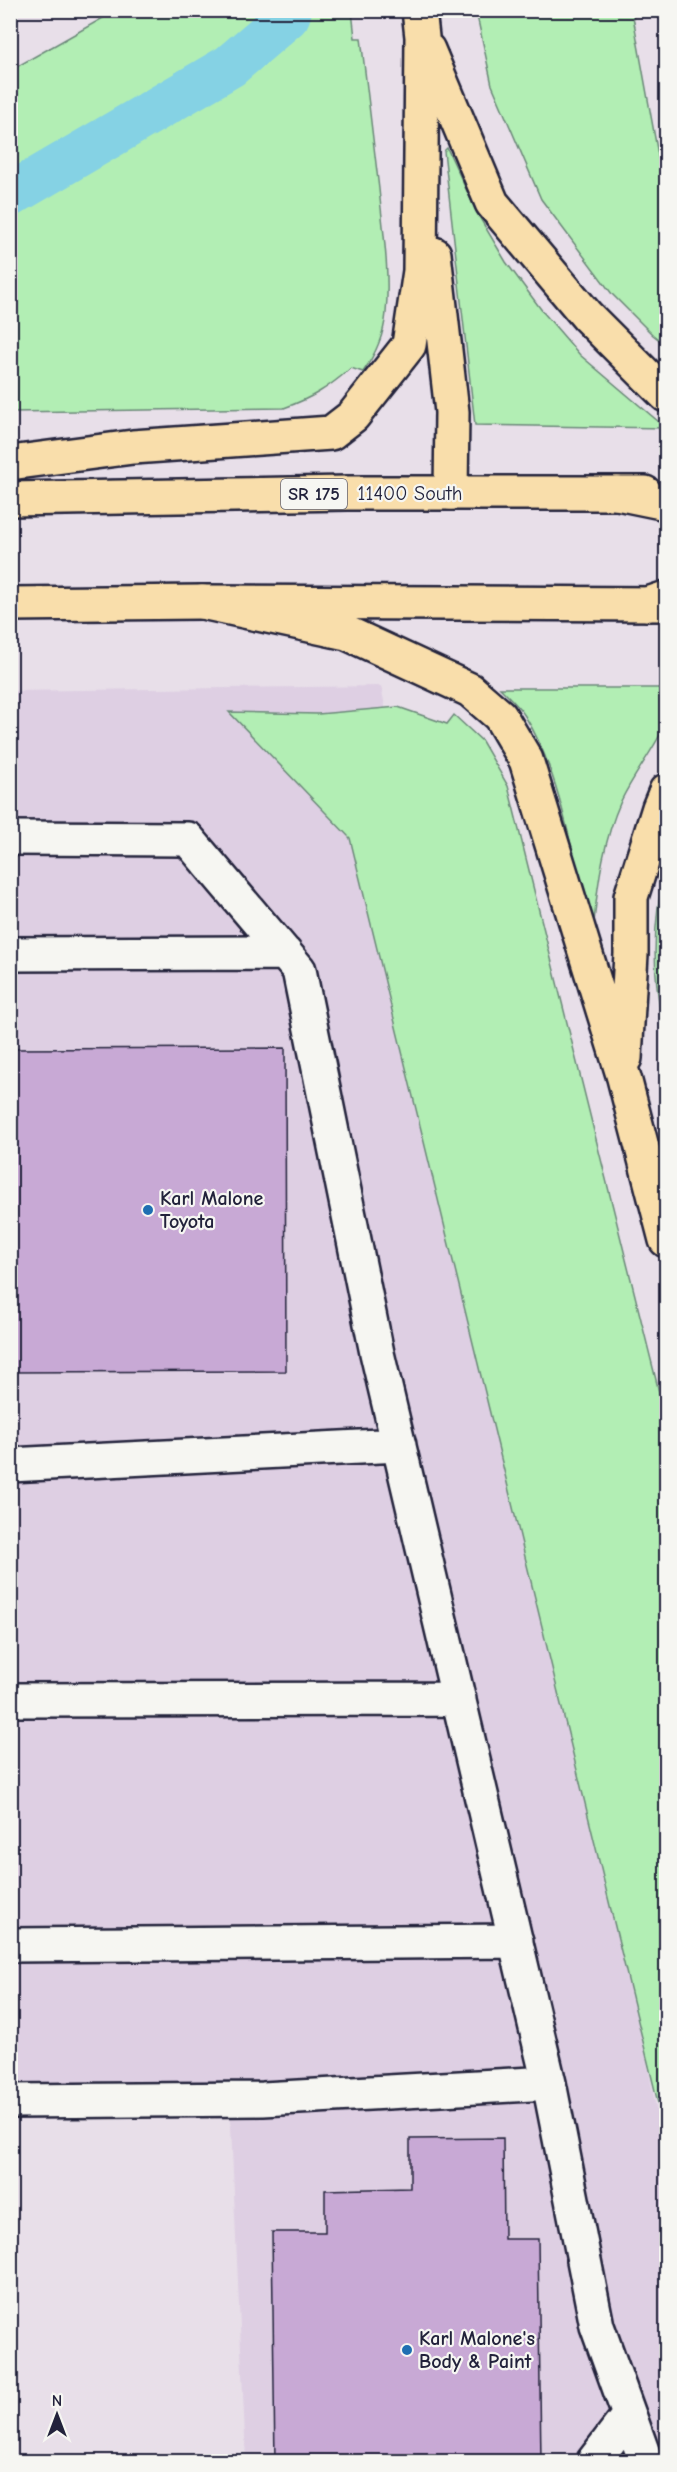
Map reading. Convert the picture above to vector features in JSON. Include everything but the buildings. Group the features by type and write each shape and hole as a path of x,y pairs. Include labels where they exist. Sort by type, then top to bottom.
{"main road":[{"path":"10,463 134,447 331,433 353,416 409,345 420,271 421,24"},
{"path":"421,24 492,203 587,316 666,395"},
{"path":"421,181 437,271 452,412 451,493"},
{"name":"11400 South","path":"10,499 451,493 666,493"},
{"path":"617,493 666,503"},
{"path":"202,602 347,633 470,690 500,716 526,760 624,1078 666,1240"},
{"path":"10,604 660,602"},
{"path":"624,1078 631,954 631,897 666,791"}],"lane":[{"path":"10,838 188,839 299,970 377,1353 549,2083 597,2326 646,2462"},
{"path":"10,954 285,953"},
{"path":"10,1465 399,1445"},
{"path":"10,1700 459,1699"},
{"path":"10,1945 516,1941"},
{"path":"10,2102 263,2099 549,2083"},
{"path":"593,2462 629,2415"}],"shaded area":[{"path":"381,686 666,2160 666,2461 246,2461 229,2083 11,2082 10,691"}],"green space":[{"path":"117,10 352,11 355,38 361,38 387,267 386,313 383,329 375,352 363,372 351,368 319,392 284,408 11,412 11,70"},
{"path":"476,11 632,11 666,199 666,345 612,294 541,199 492,85"},
{"path":"447,148 478,215 506,262 543,312 580,355 666,428 475,425 444,151"},
{"path":"500,688 666,688 668,712 666,721 655,744 626,791 610,830 600,876 594,922 588,924 571,844 548,764 525,716"},
{"path":"398,707 447,724 454,715 482,741 508,786 666,1420 666,2136 350,838 229,712 318,714"},
{"path":"666,868 666,1036 658,995 655,952 658,910"}],"waterway":[{"path":"10,195 230,66 288,16 290,10"}],"place":[{"name":"Karl Malone Toyota","path":"148,1210"},
{"name":"Karl Malone's Body & Paint","path":"407,2350"}]}
